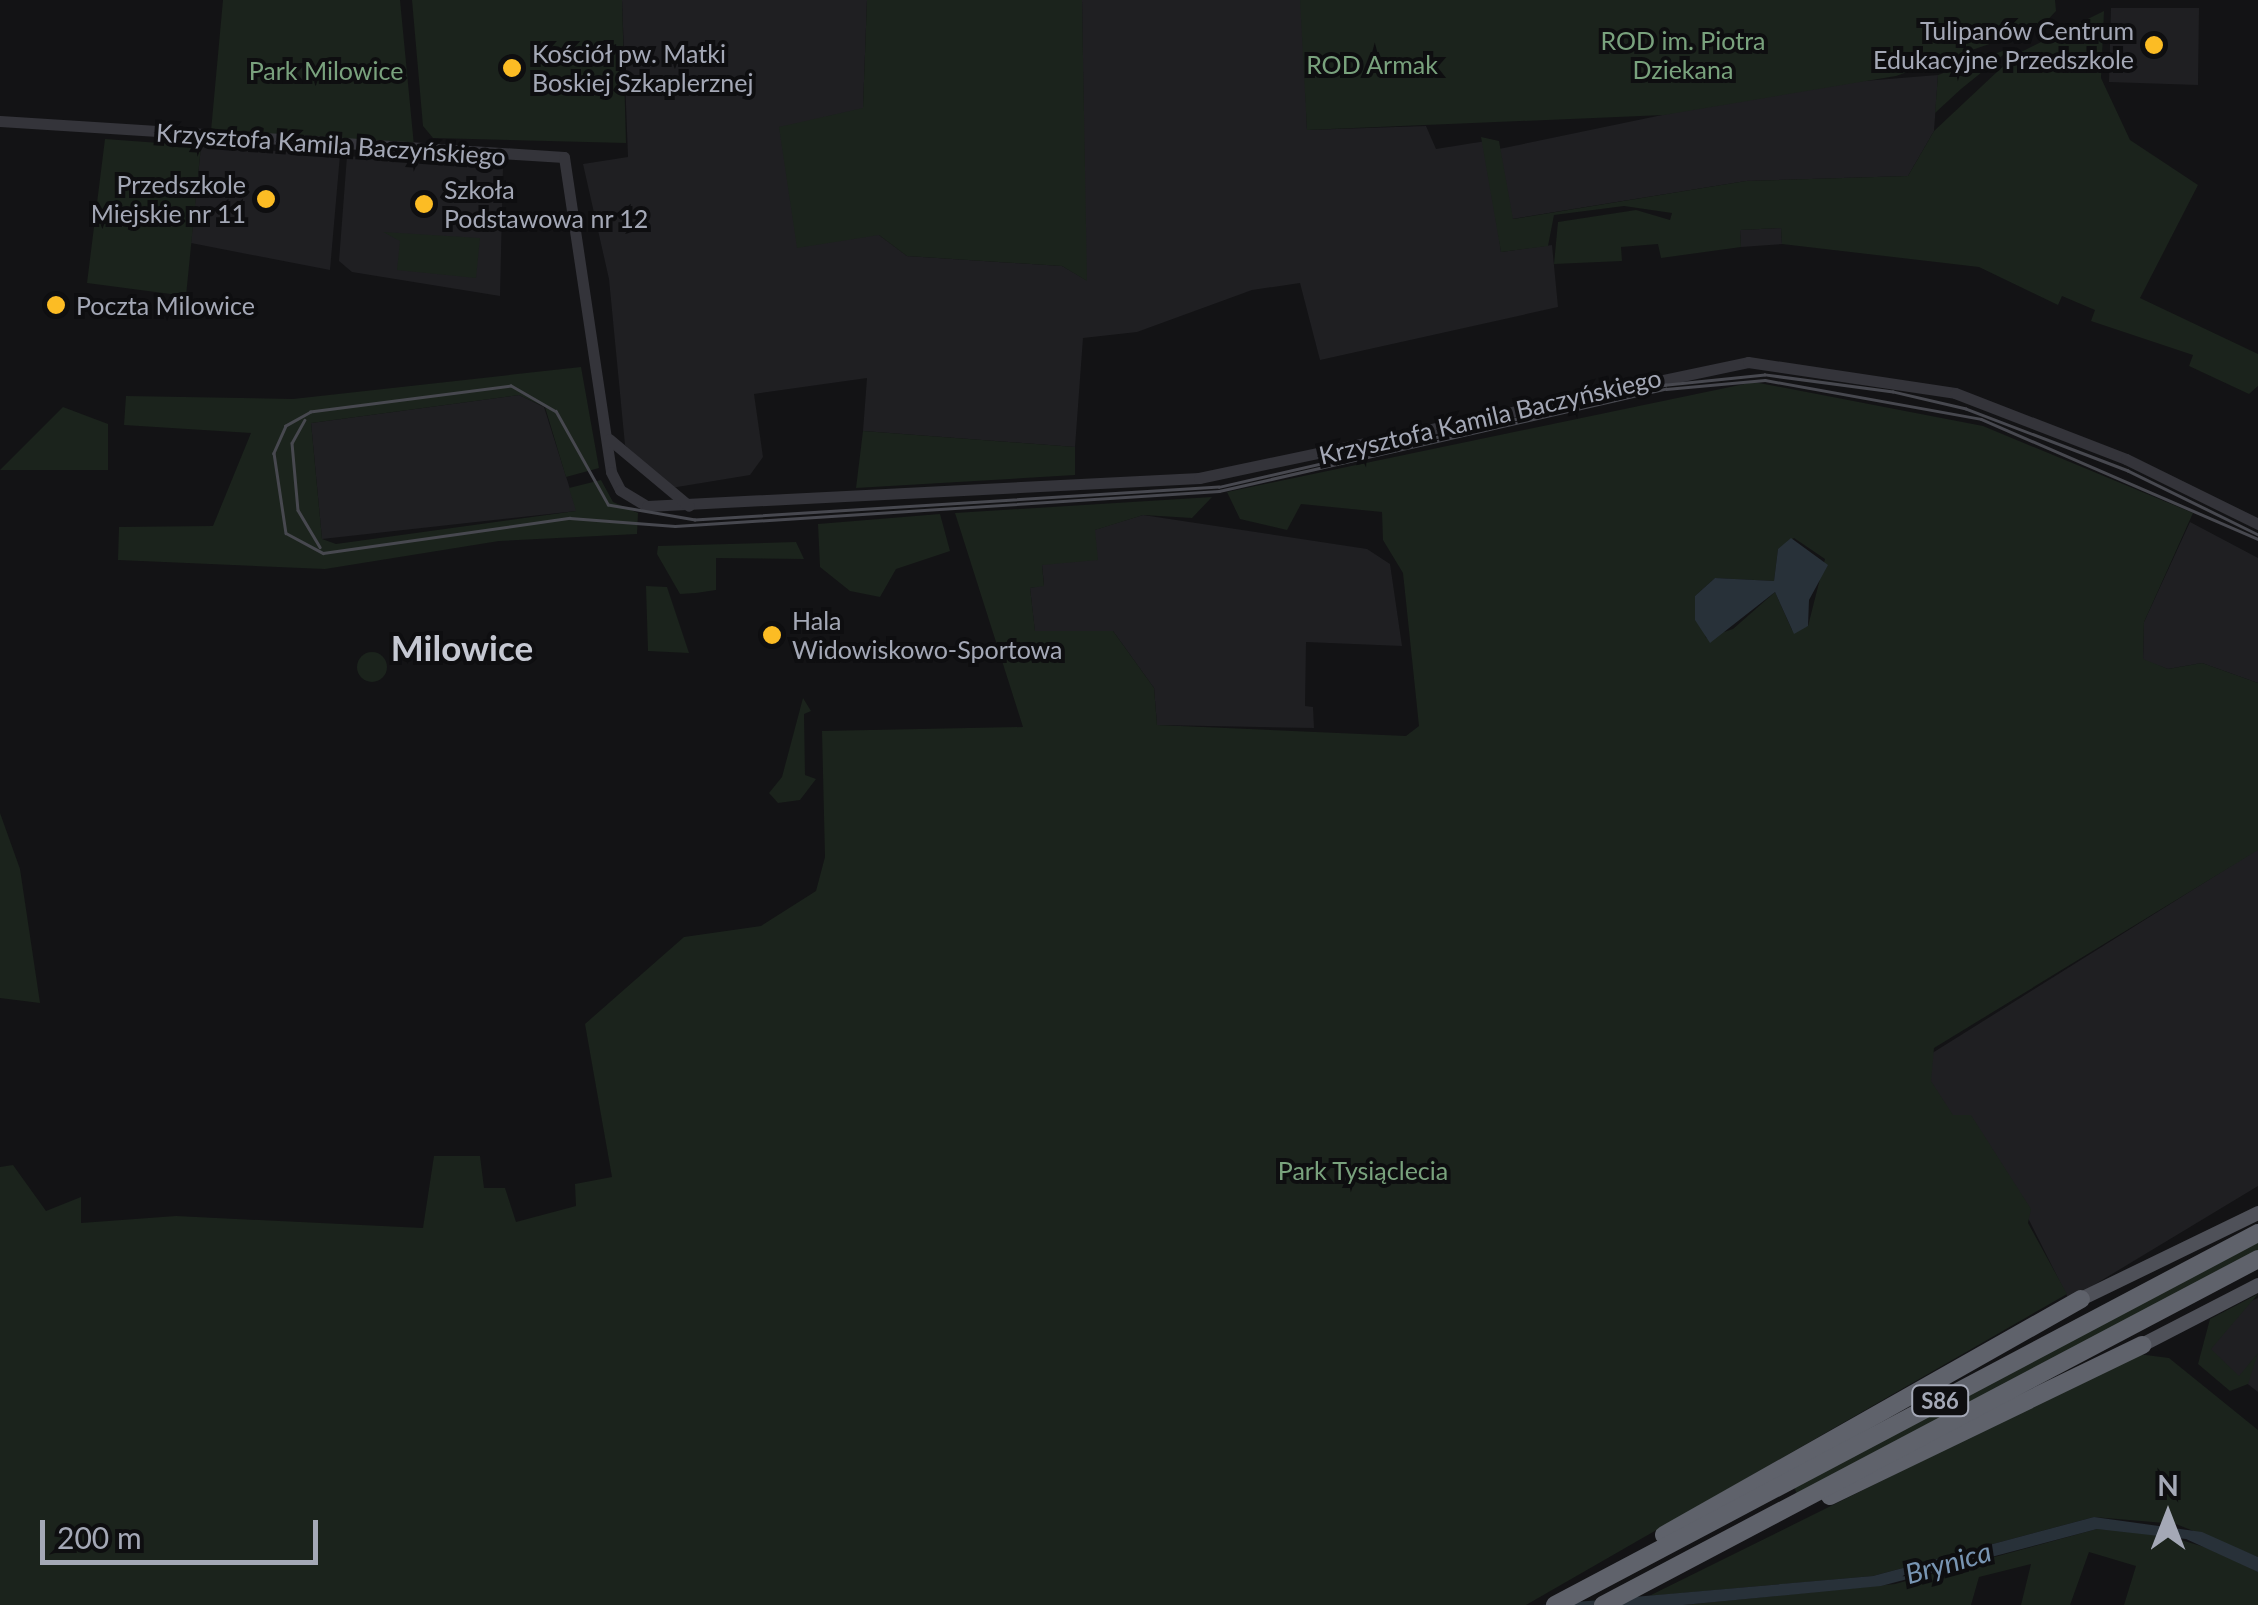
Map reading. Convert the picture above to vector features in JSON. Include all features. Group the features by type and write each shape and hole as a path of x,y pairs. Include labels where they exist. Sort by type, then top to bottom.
{"highway":[{"name":"S86","path":"1555,1605 2258,1233"},
{"name":"S86","path":"1603,1605 2258,1259"},
{"path":"1630,1566 1765,1471 2081,1299"},
{"path":"1764,1520 1862,1484 2142,1345"}],"main road":[{"path":"2081,1299 2258,1213"},
{"path":"2142,1345 2258,1285"}],"street":[{"name":"Krzysztofa Kamila Baczyńskiego","path":"0,122 564,157 611,472 632,501 693,508 1218,476 1748,362 1954,392 2126,459 2258,524"},
{"path":"606,432 626,461 693,508"}],"shaded area":[{"path":"622,0 867,0 863,108 879,235 907,256 1062,266 1086,280 1082,0 1302,0 1307,130 1426,126 1436,149 1486,141 1501,252 1552,245 1558,307 1320,360 1300,283 1252,290 1137,332 1083,338 1075,447 863,431 867,378 754,394 763,457 750,475 671,488 625,445 609,279 583,164 628,157"},
{"name":"Tulipanów Centrum Edukacyjne Przedszkole","path":"2111,8 2199,8 2198,85 2109,82"},
{"path":"1938,75 1934,131 1908,176 1746,181 1512,219 1499,149 1802,86"},
{"name":"Przedszkole Miejskie nr 11","path":"201,146 340,155 330,270 191,243"},
{"name":"Szkoła Podstawowa nr 12","path":"347,156 503,167 500,296 352,272 339,261"},
{"path":"1781,228 1782,244 1741,247 1740,230"},
{"path":"519,395 544,407 577,511 322,539 311,423"},
{"path":"1143,515 1367,549 1390,564 1402,646 1306,642 1305,706 1313,707 1314,728 1157,725 1154,688 1113,631 1035,632 1030,588 1044,585 1042,565 1094,530"},
{"path":"2190,522 2258,558 2258,683 2202,663 2168,669 2143,660 2144,622"},
{"path":"2258,849 2258,1186 2069,1300 2003,1168 1974,1149 1910,1067"},
{"path":"2258,1298 2258,1392 2204,1350 2237,1307"}],"green space":[{"name":"Park Milowice","path":"223,0 400,0 414,146 211,131"},
{"path":"412,0 622,0 626,143 433,138 423,126"},
{"path":"867,0 1082,0 1087,281 1062,266 907,256 879,235 797,248 779,127 863,108"},
{"path":"1300,0 2055,0 2056,11 2042,26 1896,76 1664,115 1307,130"},
{"path":"2104,11 2101,78 2130,140 2198,185 2140,298 2258,354 2258,386 2249,394 2189,366 2193,355 2091,321 2095,310 2062,296 2058,305 1979,267 1782,244 1781,228 1740,230 1741,247 1661,258 1658,244 1621,247 1622,261 1554,264 1558,222 1636,210 1670,220 1672,213 1624,206 1554,215 1548,246 1501,252 1481,137 1499,141 1513,219 1746,181 1908,176 1934,131 2015,55"},
{"path":"2013,47 1961,89 1935,113 1938,75"},
{"path":"105,139 201,146 186,296 87,283"},
{"path":"383,232 480,238 476,278 397,270 400,241"},
{"path":"581,367 599,468 566,477 545,407 519,395 311,423 322,539 336,544 576,511 569,488 601,480 613,502 638,513 637,534 499,541 325,569 118,560 119,527 213,526 251,433 124,425 126,396 293,399"},
{"name":"Park Tysiąclecia","path":"1754,382 1983,426 2193,513 2144,622 2143,659 2168,669 2202,663 2258,683 2258,850 1934,1048 1931,1081 1953,1115 1971,1115 2031,1209 2028,1223 2067,1294 1526,1605 0,1605 0,1167 13,1165 46,1211 81,1197 81,1223 176,1216 423,1228 434,1156 480,1156 484,1188 505,1188 516,1222 576,1206 575,1184 612,1177 585,1024 684,937 761,926 816,891 825,857 822,731 1023,727 955,513 1212,497 1192,518 1143,515 1095,530 1098,560 1042,565 1044,586 1030,588 1035,631 1113,631 1154,688 1157,725 1406,736 1419,726 1403,573 1383,540 1382,512 1301,504 1287,530 1240,519 1227,492","holes":["1794,538 1825,559 1808,626 1792,630 1775,592 1733,629 1706,638 1695,596 1715,578 1774,581 1778,549"]},
{"path":"63,407 108,424 108,470 0,470"},
{"path":"863,431 1075,447 1075,475 856,488"},
{"path":"940,514 950,551 896,569 880,597 850,591 820,567 818,524"},
{"path":"796,542 804,559 716,558 716,590 696,593 680,594 657,554 658,546"},
{"path":"646,586 667,587 689,653 648,651"},
{"path":"372,652 383,656 387,667 383,678 372,682 361,678 357,667 361,656"},
{"path":"803,698 811,711 804,714 805,775 816,779 800,800 778,803 769,793 782,777"},
{"path":"0,813 20,869 40,1003 0,998"},
{"path":"2258,1242 2258,1250 1797,1494 1794,1487"},
{"path":"2258,1294 2211,1349 2239,1376 2258,1353 2248,1384 2230,1391 2198,1364 2210,1319"},
{"path":"2138,1354 2169,1358 2258,1430 2258,1557 2176,1524 2094,1517 1873,1576 1649,1596"},
{"path":"2097,1529 2151,1531 2221,1552 2258,1572 2258,1605 2124,1605 2136,1566 2089,1552 2070,1605 2021,1605 2031,1564 1979,1577 1971,1605 1683,1605 1895,1584"}],"water":[{"path":"1791,538 1828,565 1809,600 1808,626 1794,634 1775,592 1710,643 1695,620 1695,596 1715,578 1774,581 1778,549"},
{"name":"Brynica","path":"2094,1517 2202,1532 2258,1557 2258,1572 2186,1539 2097,1529 1881,1586 1683,1605 1542,1605 1873,1576"}],"tram line":[{"path":"2258,535 2128,471 1966,409 1893,392 1765,375 1666,385 1219,487 695,520 608,505 556,412 511,386 311,412 286,426 274,453 286,533 323,553 570,518 675,526 1219,491 1666,389 1765,380 1981,419 2258,539"},
{"path":"305,420 292,443 298,510 320,547"}],"place":[{"name":"Tulipanów Centrum Edukacyjne Przedszkole","path":"2154,45"},
{"name":"Kościół pw. Matki Boskiej Szkaplerznej","path":"512,68"},
{"name":"Przedszkole Miejskie nr 11","path":"266,199"},
{"name":"Szkoła Podstawowa nr 12","path":"424,204"},
{"name":"Poczta Milowice","path":"56,305"},
{"name":"Hala Widowiskowo-Sportowa","path":"772,635"}],"district":[{"name":"Milowice","path":"462,647"}],"park label":[{"name":"ROD im. Piotra Dziekana","path":"1683,56"},
{"name":"ROD Armak","path":"1372,64"}]}
